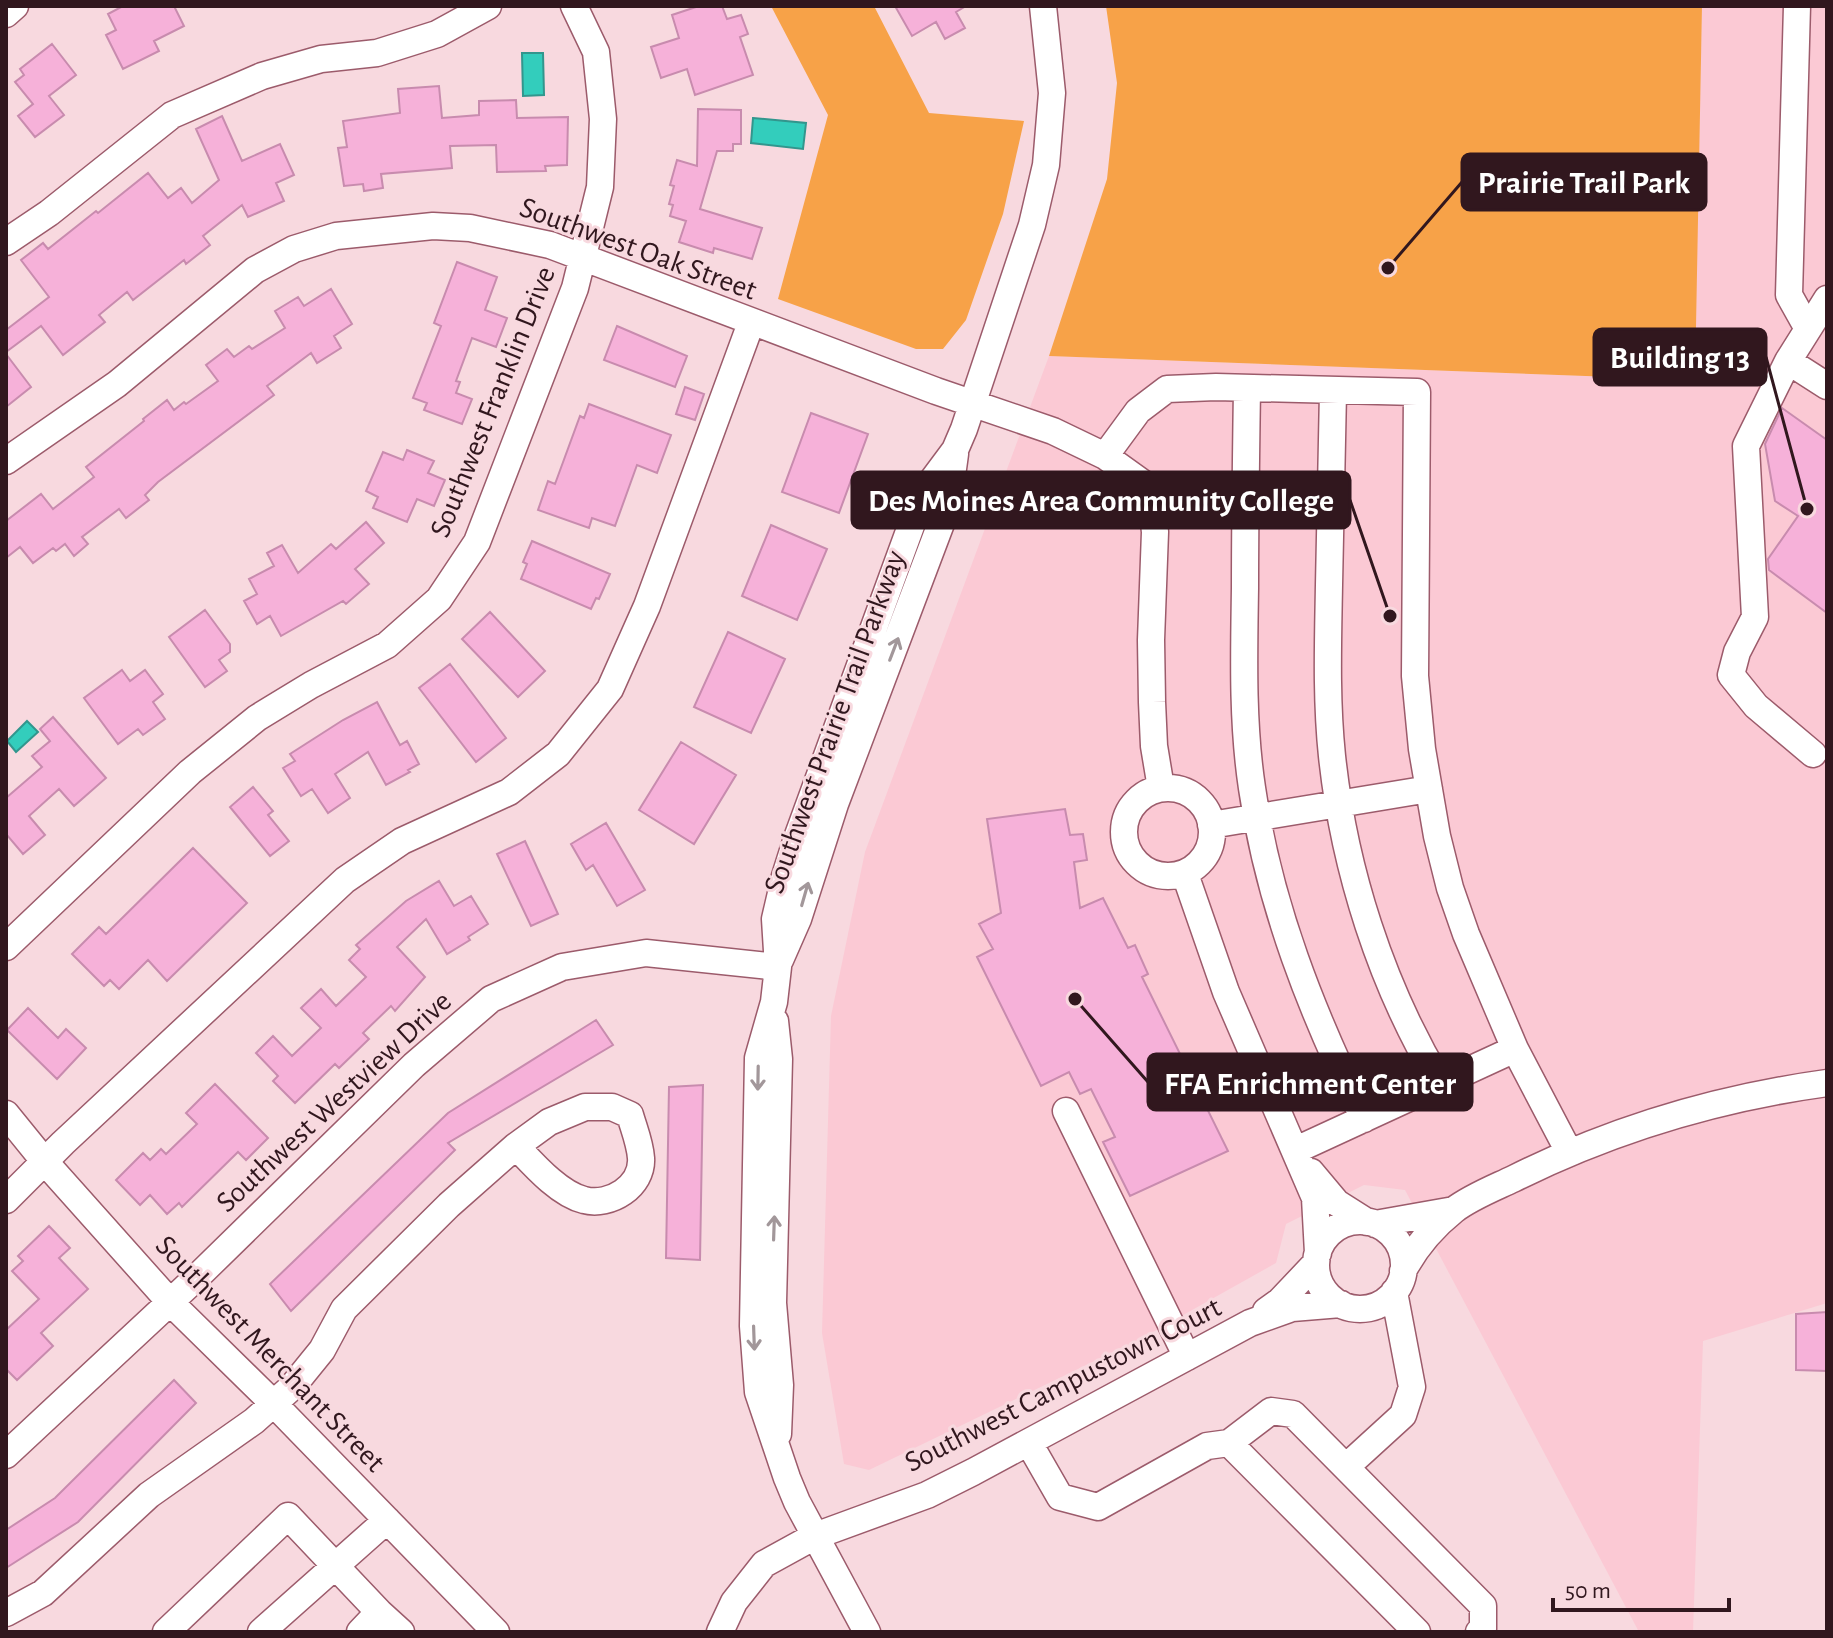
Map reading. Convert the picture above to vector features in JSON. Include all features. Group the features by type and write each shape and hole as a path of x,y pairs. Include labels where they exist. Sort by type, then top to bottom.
{"street":[{"path":"6,14 15,6"},
{"path":"6,242 49,213 172,115 262,76 321,59 377,53 437,34 488,6"},
{"name":"Southwest Franklin Drive","path":"6,947 190,772 257,718 387,645 439,599 477,542 575,288 600,187 603,119 596,52 574,6"},
{"name":"Southwest Prairie Trail Parkway","path":"867,1632 787,1478 758,1392 753,1326 758,1058 774,1002 778,967 775,919 797,838 923,493 955,450 1032,225 1046,165 1052,93 1043,6"},
{"path":"1797,6 1789,295 1808,329"},
{"name":"Southwest Oak Street","path":"6,461 117,384 255,270 294,249 336,236 433,226 511,235 584,257 751,323 1053,431 1105,456 1144,484 1151,495 1155,532 1152,702 1154,746 1161,788"},
{"path":"1813,754 1756,706 1731,675 1737,652 1755,617 1746,446 1788,361 1827,299"},
{"path":"6,1200 345,880 402,841 509,792 558,754 610,689 647,606 751,323"},
{"path":"1788,361 1827,386"},
{"path":"1105,456 1138,411 1167,389 1184,386 1417,392 1415,676 1419,728 1429,789 1450,888 1477,962 1515,1049 1569,1152"},
{"path":"1247,388 1244,662 1252,787 1290,949 1314,1011 1364,1119"},
{"path":"1333,391 1328,697 1339,804 1352,868 1378,952 1408,1023 1440,1083"},
{"path":"1161,788 1187,792 1199,800 1211,825 1209,849 1195,868 1185,874 1153,875 1135,863 1124,845 1124,823 1133,804 1141,796 1161,788"},
{"path":"1211,825 1429,789"},
{"path":"1185,874 1226,992 1315,1198 1317,1258 1322,1287 1330,1297 1352,1306 1406,1353"},
{"name":"Southwest Westview Drive","path":"6,1455 170,1302 414,1065 491,999 562,967 646,953 778,967"},
{"path":"1296,1150 1515,1049"},
{"name":"Southwest Campustown Court","path":"720,1632 734,1602 764,1564 815,1536 927,1495 1250,1323 1280,1301 1317,1258 1321,1244 1333,1230 1349,1222 1371,1223 1454,1210 1569,1152 1681,1114 1743,1098 1827,1083"},
{"path":"6,1613 43,1593 149,1495 214,1452 274,1404 322,1350 344,1309 449,1205 516,1146 549,1122 585,1107 612,1107 630,1115 642,1161 625,1193 606,1200 584,1200 550,1182 516,1146"},
{"path":"1066,1111 1187,1357"},
{"name":"Southwest Merchant Street","path":"6,1114 170,1302 496,1632"},
{"path":"1296,1150 1323,1189 1337,1203 1384,1228 1402,1251 1398,1281 1412,1387 1403,1415 1346,1467"},
{"name":"Southwest Campustown Court","path":"1250,1323 1292,1308 1352,1306 1385,1300 1413,1252 1454,1210"},
{"path":"1029,1443 1060,1497 1098,1507 1207,1446 1229,1443 1271,1411 1293,1414 1483,1606 1483,1629 1479,1632"},
{"path":"1229,1443 1417,1632"},
{"path":"166,1632 288,1516 401,1632"},
{"path":"261,1632 387,1520"},
{"name":"Southwest Prairie Trail Parkway","path":"855,1606 890,1632"},
{"path":"360,1632 379,1612"}],"shaded area":[{"path":"771,6 874,6 929,113 1024,121 1003,214 966,320 943,349 916,349 778,299 828,115"},
{"path":"1106,6 1702,6 1695,380 1049,356 1107,179 1117,83"},
{"path":"1702,6 1827,6 1827,1303 1703,1341 1693,1632 1639,1632 1405,1190 1364,1185 1286,1224 1276,1263 1144,1337 869,1470 844,1464 822,1333 831,1016 865,852 1049,356 1694,380"},
{"path":"522,53 543,53 544,95 523,96"},
{"path":"753,118 806,123 803,149 751,143"},
{"path":"27,721 38,732 16,752 7,741"}],"building":[{"path":"123,6 174,6 184,26 154,41 159,51 123,69 106,35 116,30 108,14"},
{"path":"699,6 722,6 727,19 741,15 748,34 740,37 753,75 695,95 687,69 661,78 651,47 679,38 672,15"},
{"path":"895,6 966,6 956,12 965,28 945,39 936,22 912,36"},
{"path":"52,44 76,75 49,96 64,115 35,137 18,116 33,104 15,82 24,75 20,69"},
{"path":"439,86 442,118 479,115 479,101 516,100 517,118 568,117 567,165 545,166 546,171 497,172 496,145 450,146 452,168 381,174 383,188 364,191 363,184 344,186 338,148 347,147 343,121 400,113 398,89"},
{"path":"698,109 741,110 741,144 733,144 733,151 717,151 700,209 762,228 752,259 714,248 713,253 679,242 686,221 670,216 673,205 669,204 674,186 670,185 677,160 697,166"},
{"path":"222,116 242,161 280,144 294,175 276,183 284,201 248,217 242,205 203,236 210,245 186,264 184,260 133,300 127,292 99,315 105,322 63,355 41,326 6,352 6,330 49,297 21,260 43,243 48,249 148,173 168,198 181,188 192,203 219,180 196,129"},
{"path":"457,262 497,277 485,310 507,318 496,347 472,338 456,381 460,382 456,393 472,399 462,424 424,410 427,403 413,398 441,326 434,323"},
{"path":"331,289 352,324 334,336 341,348 317,363 311,353 267,386 274,395 158,482 145,495 149,500 126,518 119,509 82,537 88,544 74,556 65,544 56,551 53,548 33,563 20,547 6,558 6,521 41,494 53,509 94,477 86,467 167,400 174,410 218,381 206,365 227,349 234,357 285,328 275,311 298,297 304,306"},
{"path":"617,326 687,356 675,387 604,360"},
{"path":"6,354 31,387 6,407"},
{"path":"685,387 704,394 695,420 676,414"},
{"path":"589,404 671,435 657,473 637,465 615,526 592,518 589,528 538,510 548,481 555,484 580,416 584,418"},
{"path":"1782,408 1827,440 1827,613 1769,570 1768,559 1798,516 1775,501 1765,444"},
{"path":"811,413 868,434 839,513 782,492"},
{"path":"407,450 434,461 428,473 445,480 434,506 417,499 407,522 373,508 378,497 366,491 383,452 403,460"},
{"path":"366,522 384,543 355,569 369,584 346,604 343,601 281,636 270,616 257,624 244,601 257,594 249,579 274,566 267,553 282,545 298,573 331,544 336,549"},
{"path":"771,525 827,549 797,620 742,596"},
{"path":"532,541 610,574 591,609 521,579 527,564 523,562"},
{"path":"205,610 230,644 230,652 219,660 227,671 205,687 169,637"},
{"path":"490,612 545,671 518,697 462,639"},
{"path":"728,632 785,659 751,733 694,707"},
{"path":"450,664 506,738 476,762 419,688"},
{"path":"122,670 130,681 145,670 163,694 153,702 165,719 143,735 138,729 118,744 84,698"},
{"path":"377,702 400,745 407,741 419,764 386,785 368,752 335,774 350,798 328,813 312,789 301,796 283,768 295,761 290,754"},
{"path":"53,717 106,778 74,806 59,789 29,816 45,835 23,854 6,834 6,798 42,767 32,756 50,741 40,729"},
{"path":"681,742 736,775 694,844 639,810"},
{"path":"253,787 273,811 268,815 289,841 270,856 230,807"},
{"path":"1065,809 1070,835 1083,834 1087,860 1074,862 1080,908 1103,898 1128,948 1135,945 1148,974 1142,977 1228,1151 1130,1196 1103,1142 1115,1137 1091,1089 1080,1094 1069,1072 1041,1086 977,957 993,949 979,924 1001,913 987,819"},
{"path":"606,823 645,890 617,906 593,865 586,870 571,844"},
{"path":"525,841 558,914 531,926 497,854"},
{"path":"193,848 247,903 167,981 148,960 119,989 110,980 104,986 72,954 99,927 106,934"},
{"path":"439,881 454,906 471,896 488,924 447,954 426,919 397,947 425,977 395,1011 391,1006 363,1033 369,1039 339,1068 335,1064 295,1103 273,1081 278,1076 256,1053 273,1036 292,1056 321,1028 301,1008 321,989 336,1006 366,977 349,960 360,949 356,945 406,901"},
{"path":"28,1008 58,1038 66,1029 86,1048 57,1079 7,1030"},
{"path":"596,1020 613,1045 448,1143 455,1150 291,1311 270,1284 448,1113"},
{"path":"215,1084 268,1138 246,1160 238,1152 182,1207 179,1203 167,1214 150,1195 140,1205 116,1180 143,1153 150,1160 161,1149 166,1154 197,1124 186,1113"},
{"path":"703,1085 700,1260 666,1258 669,1087"},
{"path":"49,1226 70,1248 59,1258 88,1289 41,1333 53,1346 17,1380 6,1369 6,1330 39,1299 12,1271 23,1261 18,1256"},
{"path":"1827,1312 1827,1371 1796,1370 1796,1314"},
{"path":"174,1380 196,1403 78,1522 6,1568 6,1530 55,1498"}],"place":[{"name":"Prairie Trail Park","path":"1388,268"},
{"name":"Building 13","path":"1807,509"},
{"name":"Des Moines Area Community College","path":"1390,616"},
{"name":"FFA Enrichment Center","path":"1075,999"}]}
